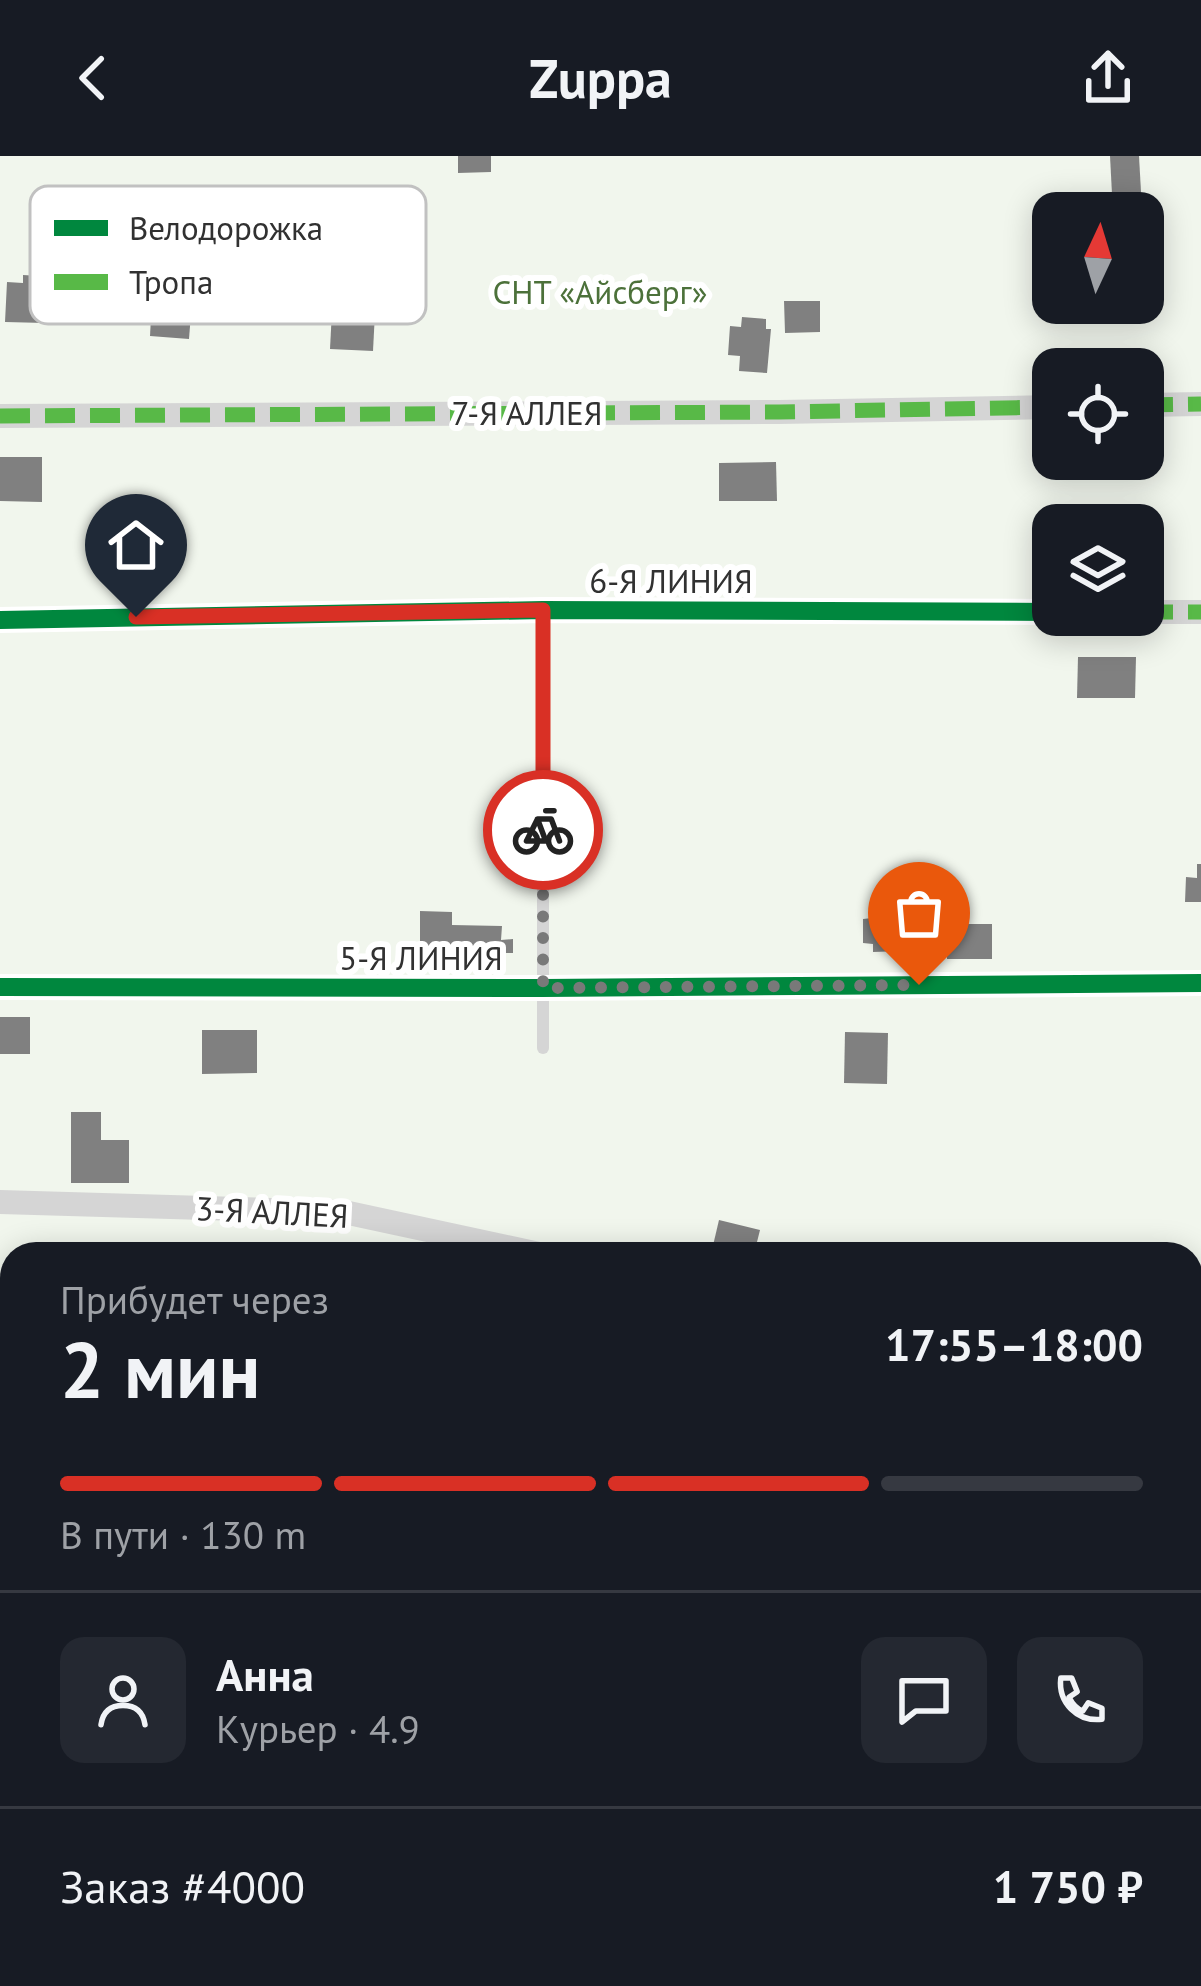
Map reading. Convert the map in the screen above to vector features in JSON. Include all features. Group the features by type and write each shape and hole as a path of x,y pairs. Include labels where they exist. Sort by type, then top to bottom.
{"street":[{"path":"1164,405 1201,404"},
{"name":"7-Я АЛЛЕЯ","path":"0,416 1032,407"},
{"name":"6-Я ЛИНИЯ","path":"0,620 543,610 1032,612"},
{"path":"1164,612 1201,612"},
{"name":"5-Я ЛИНИЯ","path":"0,988 1201,983"},
{"name":"3-Я АЛЛЕЯ","path":"0,1202 344,1213 482,1242"}],"lane":[{"path":"542,1048 543,610"}],"green space":[{"name":"СНТ «Айсберг»","path":"0,156 1201,156 1201,1242 0,1242"}],"building":[{"path":"458,156 491,156 491,172 458,173"},
{"path":"1110,156 1139,156 1141,192 1112,192"},
{"path":"23,275 30,275 30,323 5,322 7,282 23,283"},
{"path":"784,301 820,301 820,332 785,333"},
{"path":"742,317 766,319 766,329 771,329 767,373 739,371 740,356 728,355 730,326 741,327"},
{"path":"151,324 190,324 189,339 150,336"},
{"path":"331,324 374,324 373,351 330,349"},
{"path":"0,457 42,457 42,502 0,501"},
{"path":"776,462 777,501 719,501 719,463"},
{"path":"1078,657 1136,657 1135,698 1077,698"},
{"path":"1197,864 1201,864 1201,902 1185,902 1186,877 1197,878"},
{"path":"872,908 902,908 903,951 873,952 873,944 863,943 863,919 872,918"},
{"path":"420,911 452,912 452,925 502,926 501,940 513,939 513,953 501,953 501,967 420,966"},
{"path":"933,924 992,924 992,959 947,959 947,950 933,950"},
{"path":"0,1017 30,1017 30,1054 0,1054"},
{"path":"202,1030 257,1030 257,1073 202,1074"},
{"path":"845,1032 888,1033 887,1084 844,1083"},
{"path":"71,1112 101,1112 101,1140 129,1140 129,1183 71,1183"},
{"path":"719,1220 760,1230 757,1242 714,1242"}],"marked path":[{"path":"1164,405 1201,404"},
{"path":"0,416 1032,407"},
{"path":"1164,612 1201,612"}],"cycle path":[{"path":"0,620 543,610 1032,612"},
{"path":"0,987 1201,983"}],"way so far":[{"path":"543,830 543,988 919,985"}],"route":[{"path":"136,617 543,610 543,830"}]}
